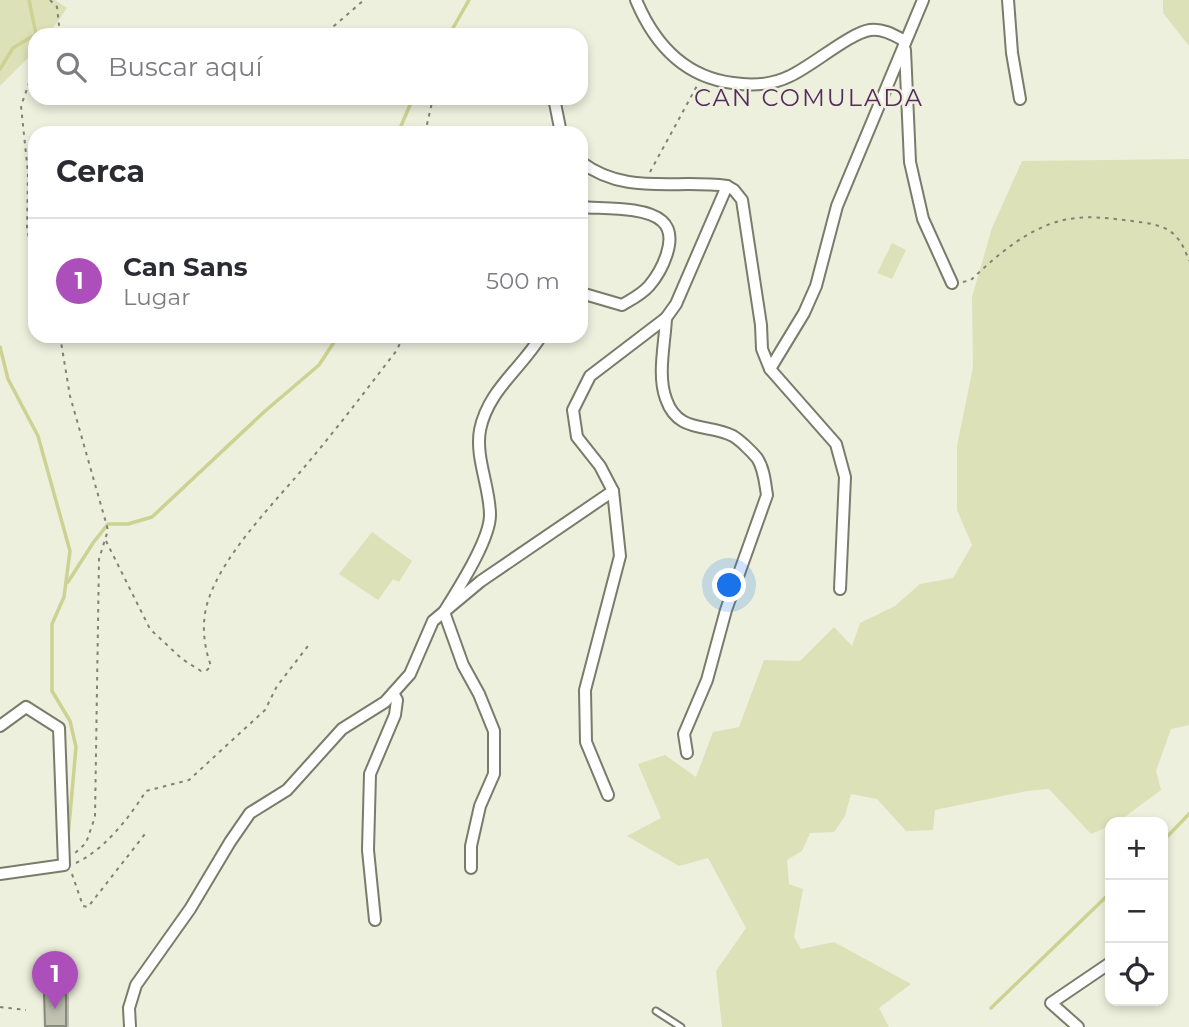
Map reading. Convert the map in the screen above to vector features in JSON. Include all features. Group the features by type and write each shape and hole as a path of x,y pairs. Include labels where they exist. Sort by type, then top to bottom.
{"street":[{"path":"636,0 645,21 666,50 683,65 702,76 746,85 769,84 789,76 868,30 887,32 905,40"},
{"path":"771,369 804,313 816,286 837,206 923,0"},
{"path":"1008,0 1012,53 1020,99"},
{"path":"905,40 910,162 923,219 952,283"},
{"path":"555,105 560,126"},
{"path":"588,167 609,177 643,185 707,183 727,186 743,200 762,349 771,369 836,444 845,477 840,589"},
{"path":"608,795 586,742 585,690 620,556 613,491 600,466 577,438 573,410 590,376 666,318 676,304 727,186"},
{"path":"588,208 642,212 662,221 670,233 664,260 650,285 637,297 622,305 588,295"},
{"path":"666,318 662,384 671,412 678,420 688,424 734,437 757,459 767,495 726,610 707,680 684,734 687,753"},
{"path":"471,868 471,846 480,806 494,774 494,731 479,694 463,665 444,612 488,529 490,516 480,441 486,413 493,398 535,343"},
{"path":"130,1027 128,1007 135,985 190,909 250,813 287,790 342,729 385,702 410,674 433,621 481,581 613,491"},
{"path":"375,920 368,849 370,774 395,715 397,699 393,693"},
{"path":"0,726 26,708 60,728 66,866 0,874"},
{"path":"1078,1027 1051,1003 1105,966"}],"lane":[{"path":"656,1011 681,1027"}],"path":[{"path":"50,0 57,7 57,28"},
{"path":"334,28 364,0"},
{"path":"643,185 702,76"},
{"path":"28,86 21,106 28,173 28,233"},
{"path":"427,126 431,105"},
{"path":"952,283 971,280 1009,247 1054,223 1074,218 1126,220 1168,228 1178,236 1189,261"},
{"path":"61,343 70,396 108,530 99,559 95,817 86,843 66,866"},
{"path":"105,540 150,629 182,659 201,671 207,670 211,666 206,653 203,622 218,577 248,534 339,426 400,343"},
{"path":"66,866 90,856 134,810 146,791 190,780 265,710 277,686 308,646"},
{"path":"66,866 82,906 89,907 145,834"},
{"path":"0,1007 26,1010"}],"green space":[{"path":"0,0 55,0 67,8 53,28 28,28 28,58 0,86"},
{"path":"1163,0 1189,0 1189,46 1163,13"},
{"path":"1189,159 1189,725 1171,729 1156,771 1161,790 1125,817 1105,817 1105,828 1091,834 1049,789 935,810 933,830 906,831 877,799 851,794 845,816 834,832 810,833 802,851 787,860 789,884 803,889 794,937 801,949 834,942 911,984 879,1008 889,1027 722,1027 716,971 746,928 708,858 679,866 627,836 661,818 638,764 665,755 696,777 713,732 739,727 764,660 800,661 834,627 852,646 860,623 895,606 920,584 953,578 972,545 957,510 957,446 973,367 972,297 992,228 1022,161"},
{"path":"892,243 906,250 892,279 877,273"},
{"path":"372,532 412,561 399,582 393,579 378,600 339,574"}],"building":[{"path":"44,991 66,991 66,1026 45,1026"}],"waterway":[{"path":"29,0 35,28"},
{"path":"453,28 469,0"},
{"path":"0,69 13,48 28,39"},
{"path":"401,126 410,105"},
{"path":"68,582 108,524 128,524 152,517 264,412 319,365 333,343"},
{"path":"0,347 8,379 38,436 70,551 64,597 52,624 52,691 70,721 76,747 68,837"},
{"path":"1168,836 1189,814"},
{"path":"991,1008 1105,898"}],"place":[{"name":"Can Sans","path":"55,1009"}],"district":[{"name":"CAN COMULADA","path":"809,98"}]}
